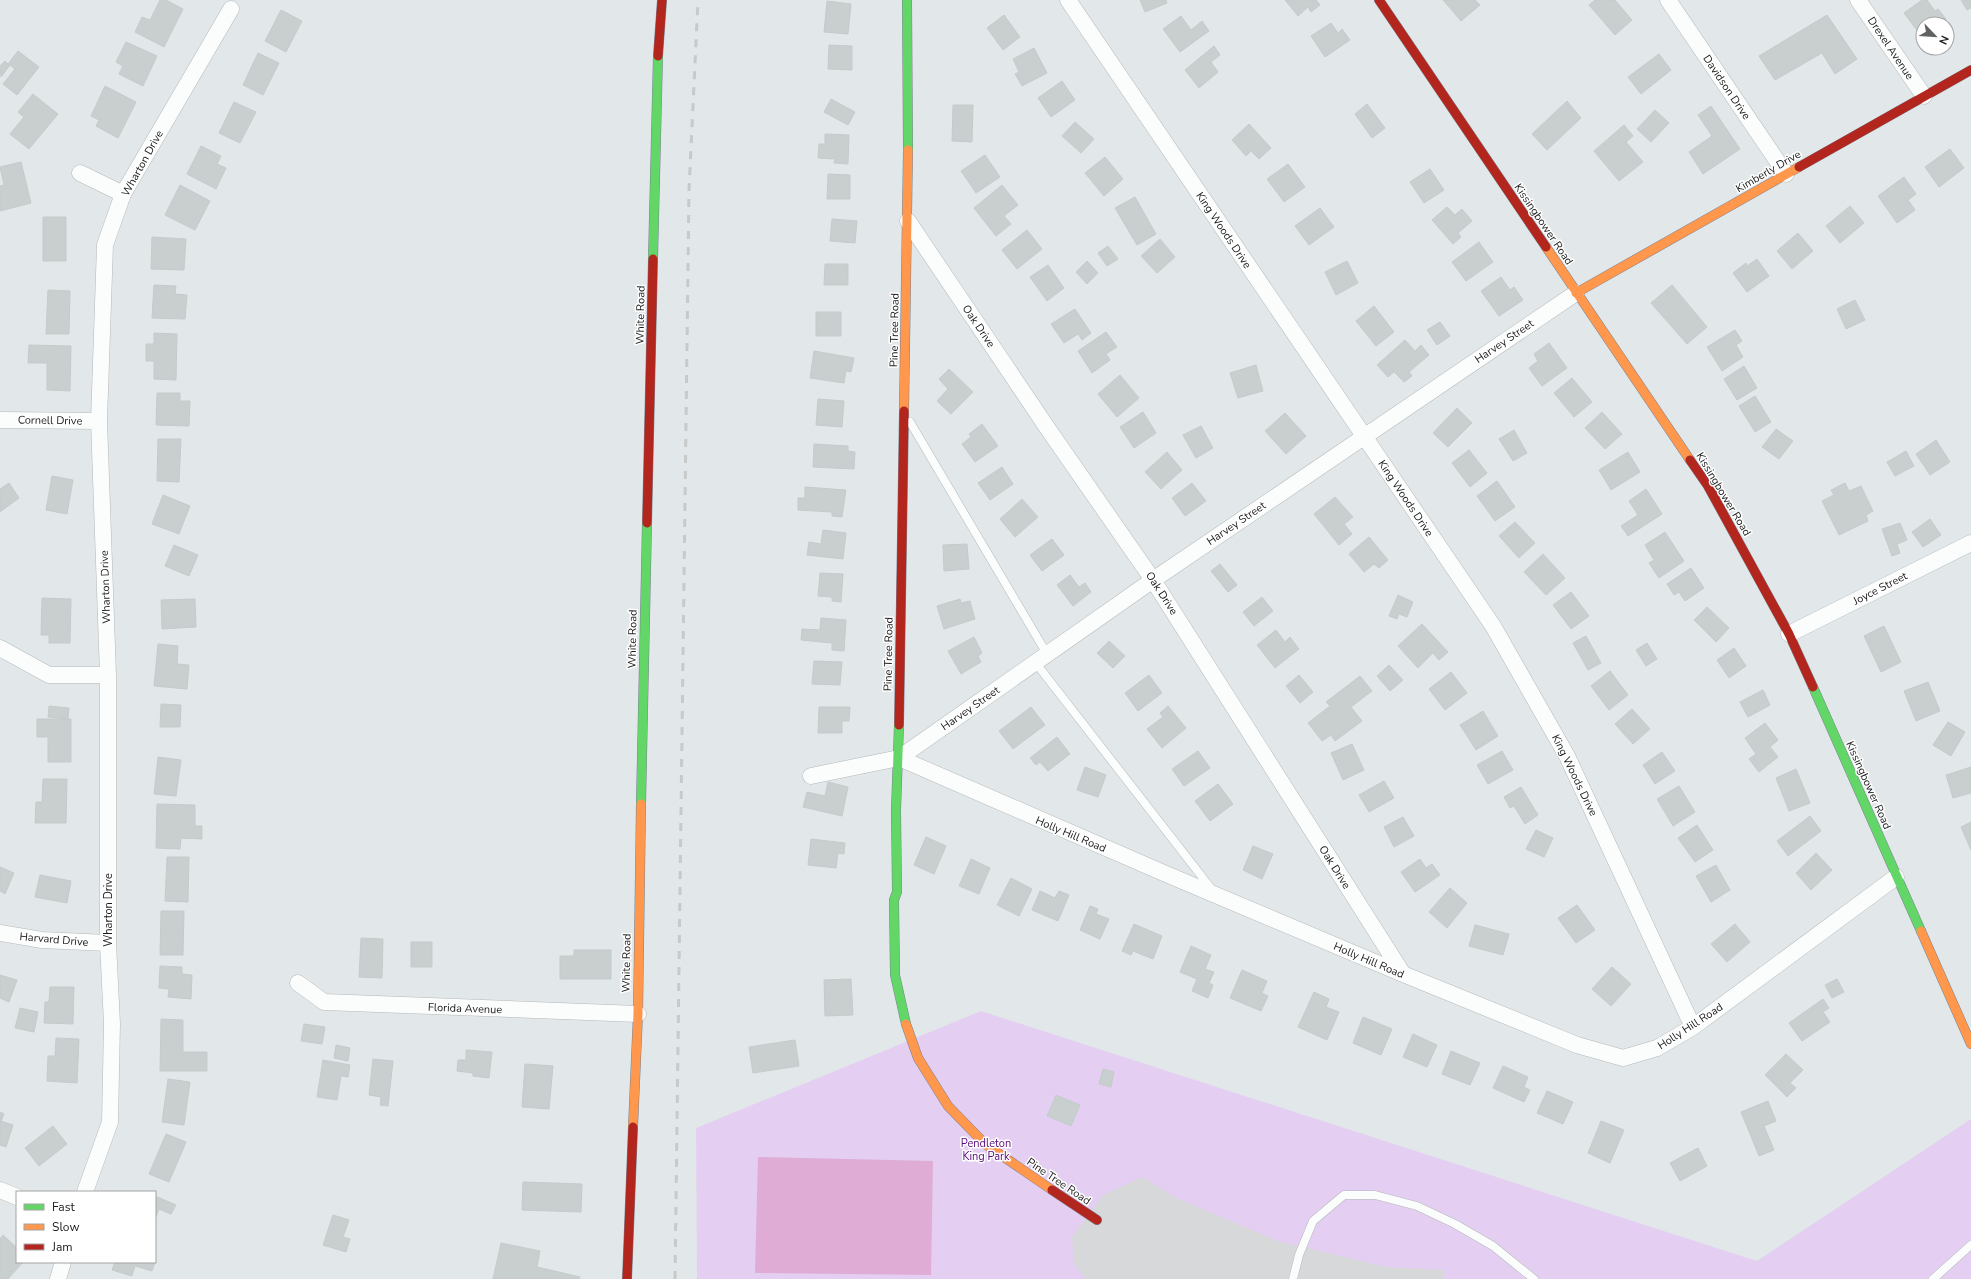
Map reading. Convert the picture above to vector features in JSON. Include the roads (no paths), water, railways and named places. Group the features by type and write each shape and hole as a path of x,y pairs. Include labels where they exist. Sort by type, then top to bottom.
{"street":[{"name":"White Road","path":"627,1279 638,1014 643,692 656,118 662,0"},
{"name":"Pine Tree Road","path":"907,0 908,221 899,758 896,810 897,892 894,900 895,975 904,1018 918,1058 948,1106 985,1144 1097,1220"},
{"name":"King Woods Drive","path":"1068,0 1493,626 1567,756 1693,1027"},
{"name":"Kissingbower Road","path":"1379,0 1708,486 1789,634 1971,1044"},
{"name":"Davidson Drive","path":"1668,0 1786,174"},
{"name":"Drexel Avenue","path":"1858,0 1924,96"},
{"name":"Wharton Drive","path":"86,1191 110,1122 112,1024 108,943 108,675 99,421 105,245 123,194 230,9"},
{"name":"Kimberly Drive","path":"1576,293 1971,70"},
{"path":"80,173 123,194"},
{"name":"Oak Drive","path":"908,221 1048,429 1153,580 1402,974"},
{"name":"Harvey Street","path":"899,758 1153,580 1576,293"},
{"name":"Cornell Drive","path":"0,420 99,421"},
{"name":"Joyce Street","path":"1789,634 1971,543"},
{"path":"0,648 49,675 108,675"},
{"path":"811,776 899,758"},
{"name":"Holly Hill Road","path":"899,758 1216,896 1402,974 1576,1045 1623,1058 1657,1048 1693,1027 1896,877"},
{"name":"Harvard Drive","path":"0,933 42,940 108,943"},
{"name":"Florida Avenue","path":"298,983 324,1002 638,1014"},
{"path":"0,1190 16,1197"},
{"path":"58,1279 63,1263"}],"lane":[{"path":"904,413 1041,658 1216,896"},
{"path":"1293,1279 1299,1255 1313,1221 1344,1195 1375,1195 1417,1206 1455,1224 1493,1246 1534,1279"},
{"path":"1933,1279 1958,1255 1971,1245"}],"railway":[{"path":"675,1279 689,190 698,0"}],"park label":[{"name":"Pendleton King Park","path":"986,1149"}]}
